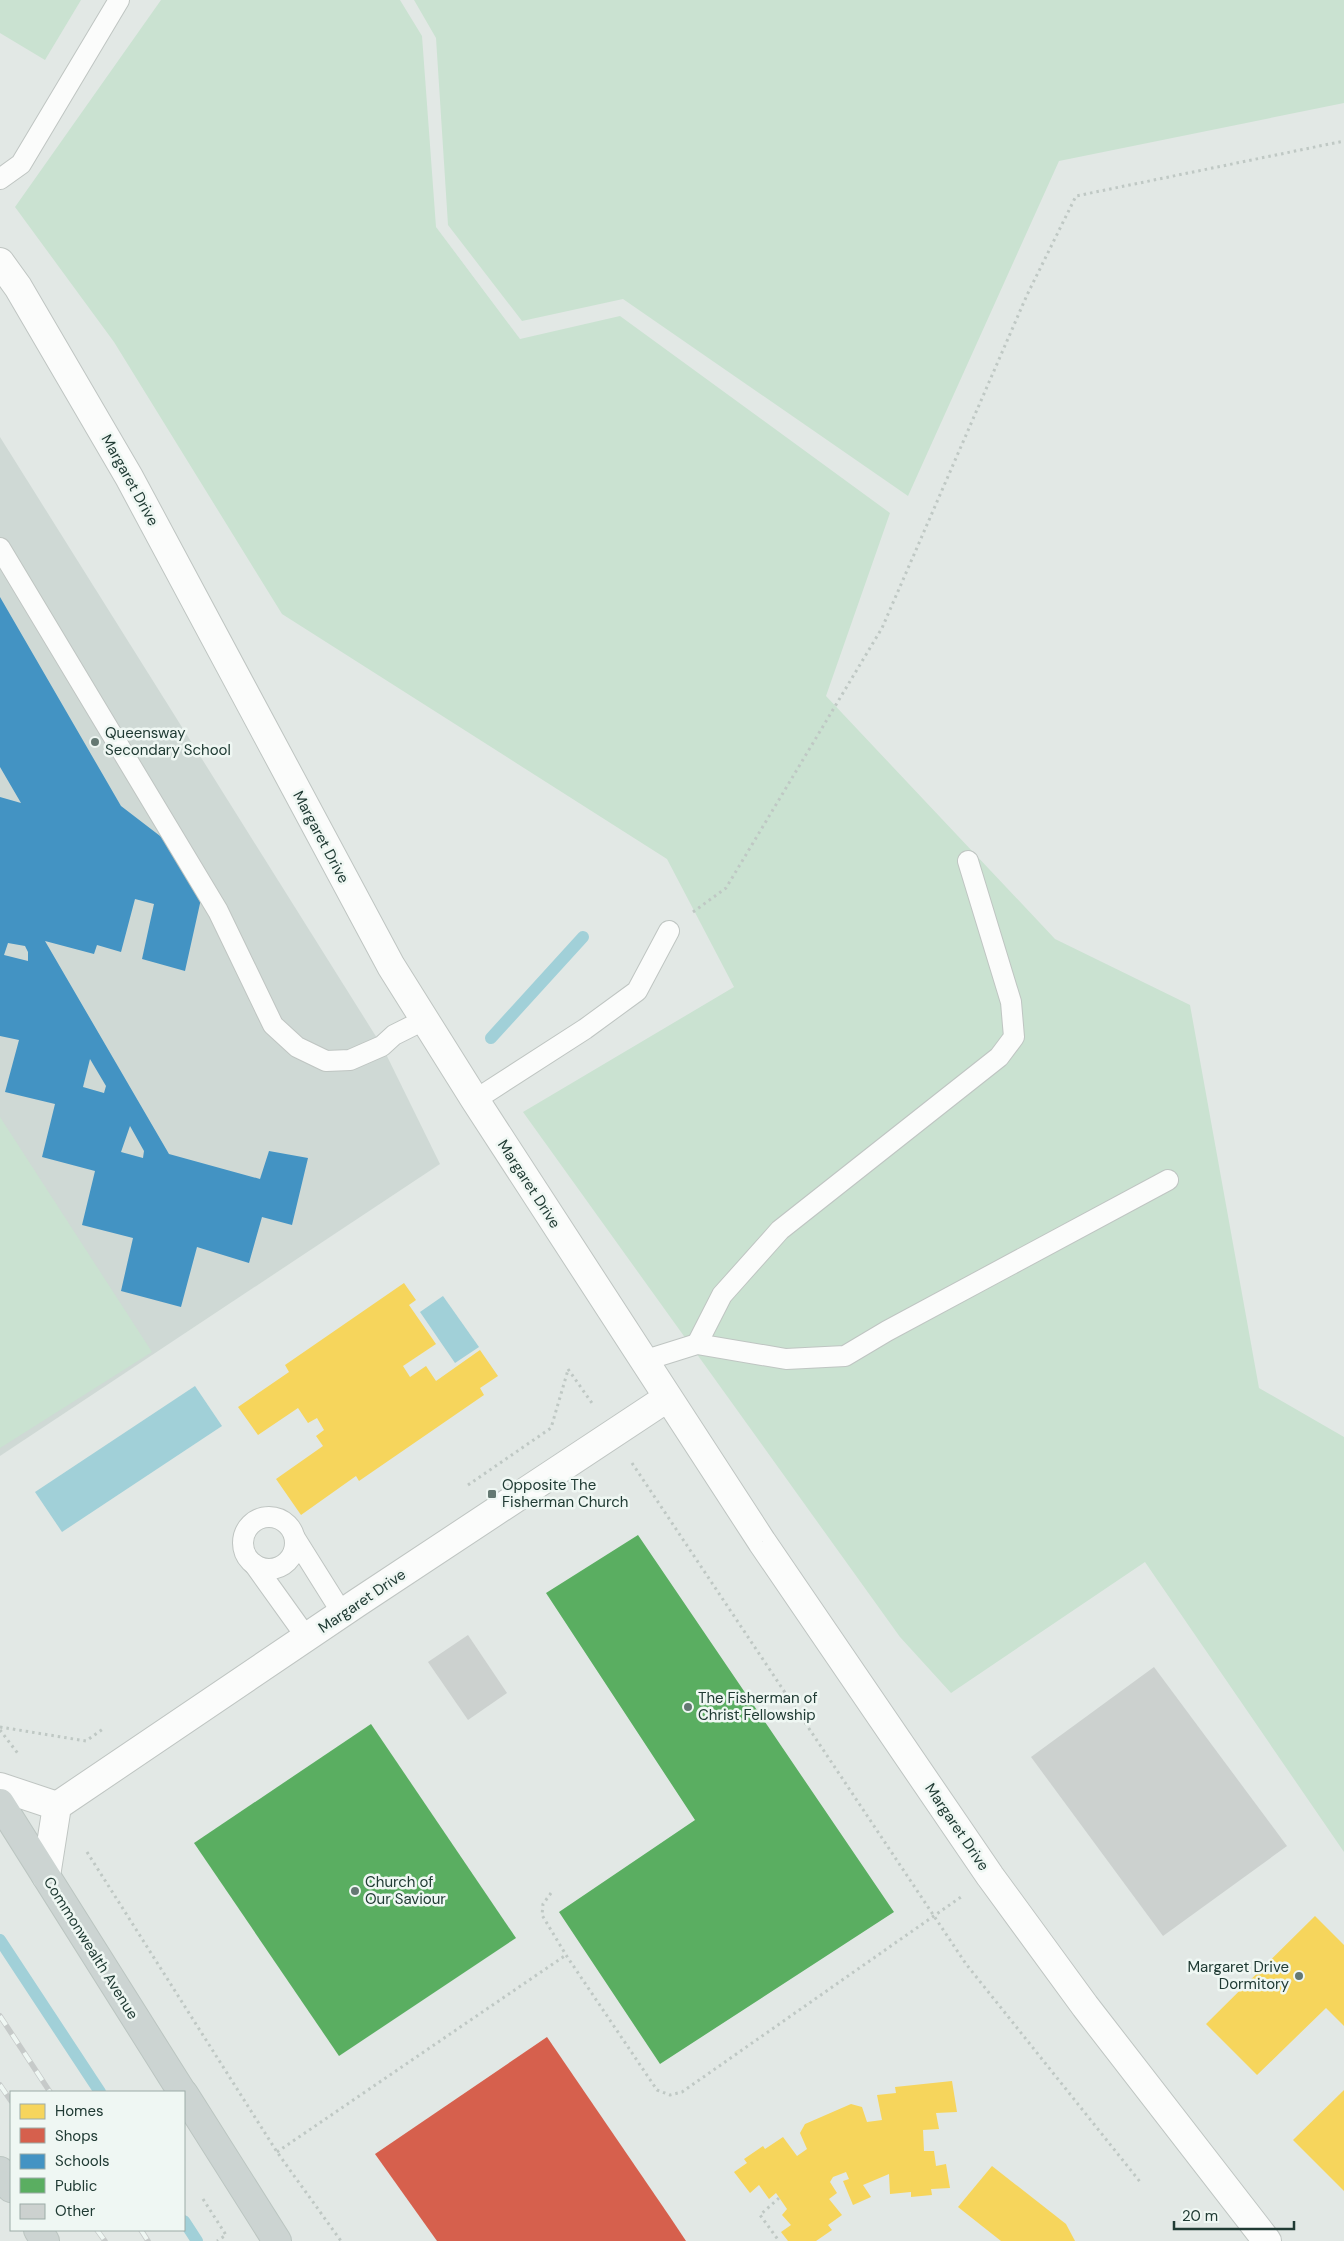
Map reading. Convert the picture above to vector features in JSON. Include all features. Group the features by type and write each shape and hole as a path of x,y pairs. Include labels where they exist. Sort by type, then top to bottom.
{"main road":[{"name":"Commonwealth Avenue","path":"0,1803 182,2091"},
{"name":"Commonwealth Avenue","path":"185,2096 277,2241"},
{"path":"0,2171 10,2186"}],"street":[{"name":"Margaret Drive","path":"0,262 18,287 129,476 390,966 475,1100 646,1360 667,1398 762,1542 990,1876 1085,2006 1267,2241"},
{"name":"Margaret Drive","path":"57,1806 342,1613 667,1398"},
{"path":"0,1787 57,1806 46,1876"}],"lane":[{"path":"0,179 21,164 119,0"},
{"path":"0,548 218,910 272,1025 297,1047 326,1061 334,1061 350,1060 382,1046 394,1035 424,1020"},
{"path":"697,1344 722,1295 780,1230 999,1057 1014,1037 1011,1002 968,861"},
{"path":"475,1100 585,1030 637,991 669,930"},
{"path":"646,1360 697,1344 786,1359 845,1356 887,1331 1168,1180"},
{"path":"306,1638 248,1557 244,1541 250,1526 256,1521 263,1518 278,1519 286,1523 342,1613"},
{"path":"254,1564 270,1569 279,1567 287,1562 295,1547 295,1538"}],"path":[{"path":"669,930 726,888 882,628 1027,295 1076,196 1344,141"},
{"path":"568,1370 613,1434 966,1964 1141,2183"},
{"path":"0,1730 23,1760"},
{"path":"57,1806 276,2152 340,2241"},
{"path":"551,1893 543,1904 542,1915 657,2090 670,2095 682,2092 990,1876"},
{"path":"276,2152 566,1954"},
{"path":"779,2198 760,2215 779,2241"},
{"path":"203,2199 226,2235 218,2240"}],"shaded area":[{"name":"Queensway Secondary School","path":"0,437 382,1046 440,1164 0,1456"}],"green space":[{"path":"0,0 81,0 45,60 0,33"},
{"path":"161,0 400,0 422,36 436,227 520,339 620,316 890,513 826,696 1055,939 1190,1005 1259,1388 1344,1437 1344,1852 1145,1562 951,1693 900,1637 523,1112 734,987 667,859 282,614 114,342 15,207"},
{"path":"414,0 1344,0 1344,103 1059,161 908,496 623,299 522,321 448,225 436,38"},
{"path":"0,1117 152,1352 0,1448"}],"water":[{"path":"443,1296 479,1347 455,1363 420,1312"},
{"path":"195,1386 222,1426 62,1532 35,1492"}],"building: Homes":[{"path":"404,1283 416,1300 409,1305 436,1344 403,1366 410,1377 426,1366 436,1381 480,1350 498,1376 480,1388 484,1395 359,1481 356,1476 301,1515 276,1479 323,1446 316,1436 324,1430 317,1418 308,1423 298,1408 258,1435 238,1407 289,1372 285,1365"},
{"name":"Margaret Drive Dormitory","path":"1315,1916 1344,1945 1344,2026 1326,2008 1257,2075 1206,2024"},
{"path":"952,2081 957,2112 936,2113 939,2129 923,2130 924,2151 934,2151 936,2166 946,2164 950,2188 931,2189 932,2195 911,2197 911,2192 890,2194 889,2174 863,2185 871,2197 853,2205 843,2181 849,2179 846,2172 833,2177 830,2182 837,2193 829,2199 842,2215 828,2225 832,2230 816,2241 788,2241 781,2232 791,2225 782,2215 787,2209 776,2193 769,2199 759,2185 750,2193 734,2172 747,2163 744,2159 763,2146 765,2149 783,2137 797,2156 807,2149 800,2133 805,2124 851,2104 862,2107 867,2122 882,2120 877,2095 896,2093 895,2087"},
{"path":"1344,2090 1344,2191 1293,2140"},
{"path":"992,2166 1066,2224 1075,2241 1001,2241 958,2207"}],"building: Shops":[{"path":"547,2037 686,2241 437,2241 375,2154"}],"building: Schools":[{"path":"0,597 121,806 207,872 185,971 142,959 154,904 135,899 121,952 97,945 94,954 45,941 169,1154 260,1179 269,1151 308,1158 292,1225 262,1217 249,1263 197,1247 181,1307 121,1291 133,1238 82,1225 95,1171 42,1157 55,1104 5,1092 19,1040 0,1036 0,797 21,803 0,767","holes":["8,943 25,946 28,952 28,961 4,955","90,1059 106,1086 104,1093 83,1087","130,1126 144,1151 143,1158 121,1152"]}],"building: Public":[{"name":"The Fisherman of Christ Fellowship","path":"638,1535 894,1912 660,2064 559,1912 695,1820 546,1593"},
{"name":"Church of Our Saviour","path":"371,1724 516,1938 339,2056 194,1843"}],"building: Other":[{"path":"468,1635 507,1693 468,1720 428,1662"},
{"path":"1154,1667 1287,1846 1163,1936 1031,1757"}],"waterway":[{"path":"491,1038 583,937"},
{"path":"0,1940 99,2091"},
{"path":"185,2223 197,2241"}],"railway":[{"path":"0,2016 49,2091"},
{"path":"0,2085 10,2100"},
{"path":"98,2231 105,2241"},
{"path":"142,2231 148,2241"}],"place":[{"name":"Queensway Secondary School","path":"95,742"},
{"name":"Opposite The Fisherman Church","path":"492,1494"},
{"name":"The Fisherman of Christ Fellowship","path":"688,1707"},
{"name":"Church of Our Saviour","path":"355,1891"},
{"name":"Margaret Drive Dormitory","path":"1299,1976"}]}
